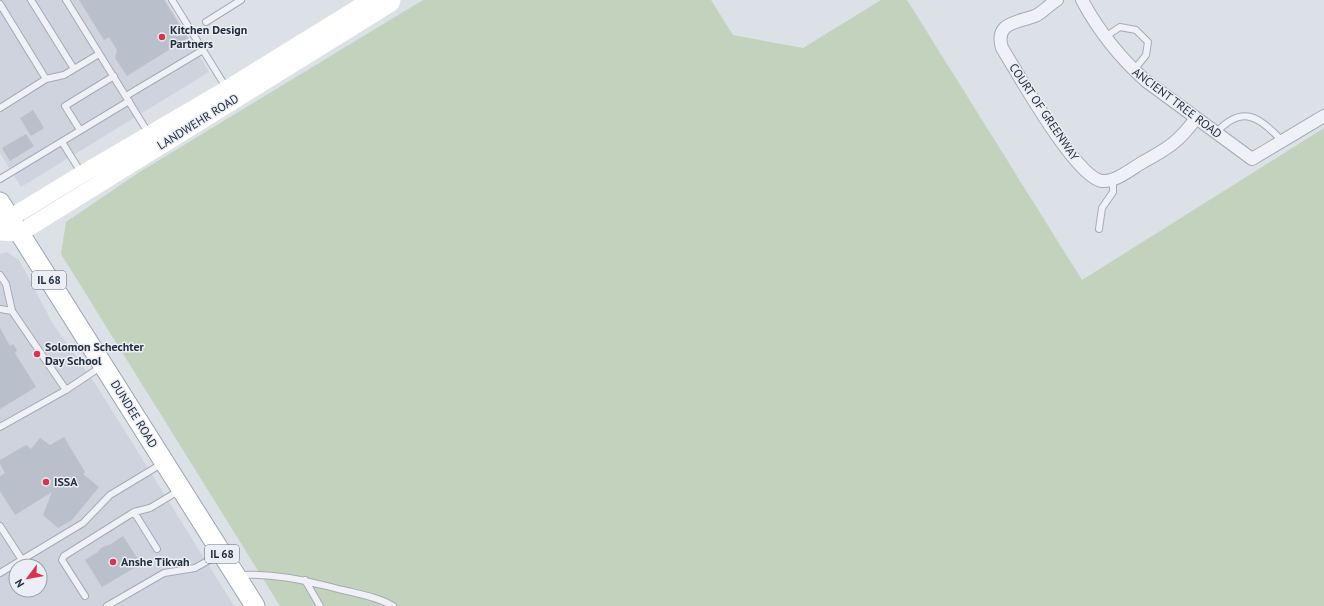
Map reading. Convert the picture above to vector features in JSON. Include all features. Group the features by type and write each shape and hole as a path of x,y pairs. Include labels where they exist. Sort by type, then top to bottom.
{"main road":[{"name":"LANDWEHR ROAD","path":"230,95 371,0"},
{"name":"LANDWEHR ROAD","path":"7,228 230,95 391,3 392,0"},
{"name":"DUNDEE ROAD","path":"0,202 7,228 103,365 236,575 250,602"}],"street":[{"name":"COURT OF GREENWAY","path":"1057,0 1038,14 1009,24 1002,30 999,38 1002,48 1062,143 1084,170 1092,177 1101,181 1113,180"},
{"name":"ANCIENT TREE ROAD","path":"1082,0 1104,37 1119,56 1134,70 1252,159 1281,140"},
{"path":"1281,140 1324,116"},
{"path":"1113,180 1173,144 1185,135 1196,118"}],"lane":[{"path":"31,0 74,69"},
{"path":"66,0 128,98 153,141"},
{"path":"172,0 230,95"},
{"path":"206,22 241,0"},
{"path":"0,4 46,79"},
{"path":"1104,37 1120,27 1136,30 1148,42 1146,55 1134,70"},
{"path":"0,179 62,142 203,50"},
{"path":"0,108 46,79 64,75 99,54"},
{"path":"80,130 66,106 114,76"},
{"path":"1216,133 1233,119 1248,116 1267,125 1281,140"},
{"path":"62,142 86,181"},
{"path":"1099,230 1102,208 1113,192 1113,180"},
{"path":"0,274 6,284 12,311 66,390"},
{"path":"0,309 12,311"},
{"path":"0,427 66,390 103,365"},
{"path":"25,558 83,523 110,495 164,462"},
{"path":"85,596 62,560 64,556 134,512 150,508 182,490"},
{"path":"134,512 157,550"},
{"path":"0,526 21,558"},
{"path":"107,606 164,573 195,568 222,553"},
{"path":"236,575 259,574 292,577 366,595 393,606"},
{"path":"305,580 320,606"}],"shaded area":[{"path":"0,0 166,0 209,72 21,187 0,153"},
{"path":"7,252 19,260 53,324 96,385 234,606 0,606 0,254"}],"green space":[{"path":"423,0 711,0 733,35 803,48 881,0 907,0 1082,280 1324,128 1324,606 280,606 61,254 66,222 138,173"}],"building":[{"path":"79,0 164,0 188,38 127,76 115,58 117,50 109,37 104,40"},
{"path":"33,110 44,128 31,136 20,118"},
{"path":"26,134 34,146 10,161 2,148"},
{"path":"0,328 10,346 13,344 17,350 15,353 36,387 0,409"},
{"name":"ISSA","path":"64,437 85,472 83,474 99,487 72,520 58,528 43,515 52,492 15,515 0,491 0,476 5,473 0,464 0,460 26,445 31,449 40,438 50,445"},
{"name":"Anshe Tikvah","path":"123,536 141,564 102,587 85,560 98,552 101,548 111,544"}],"place":[{"name":"Kitchen Design Partners","path":"162,37"},
{"name":"Solomon Schechter Day School","path":"37,354"},
{"name":"ISSA","path":"46,482"},
{"name":"Anshe Tikvah","path":"113,562"}]}
